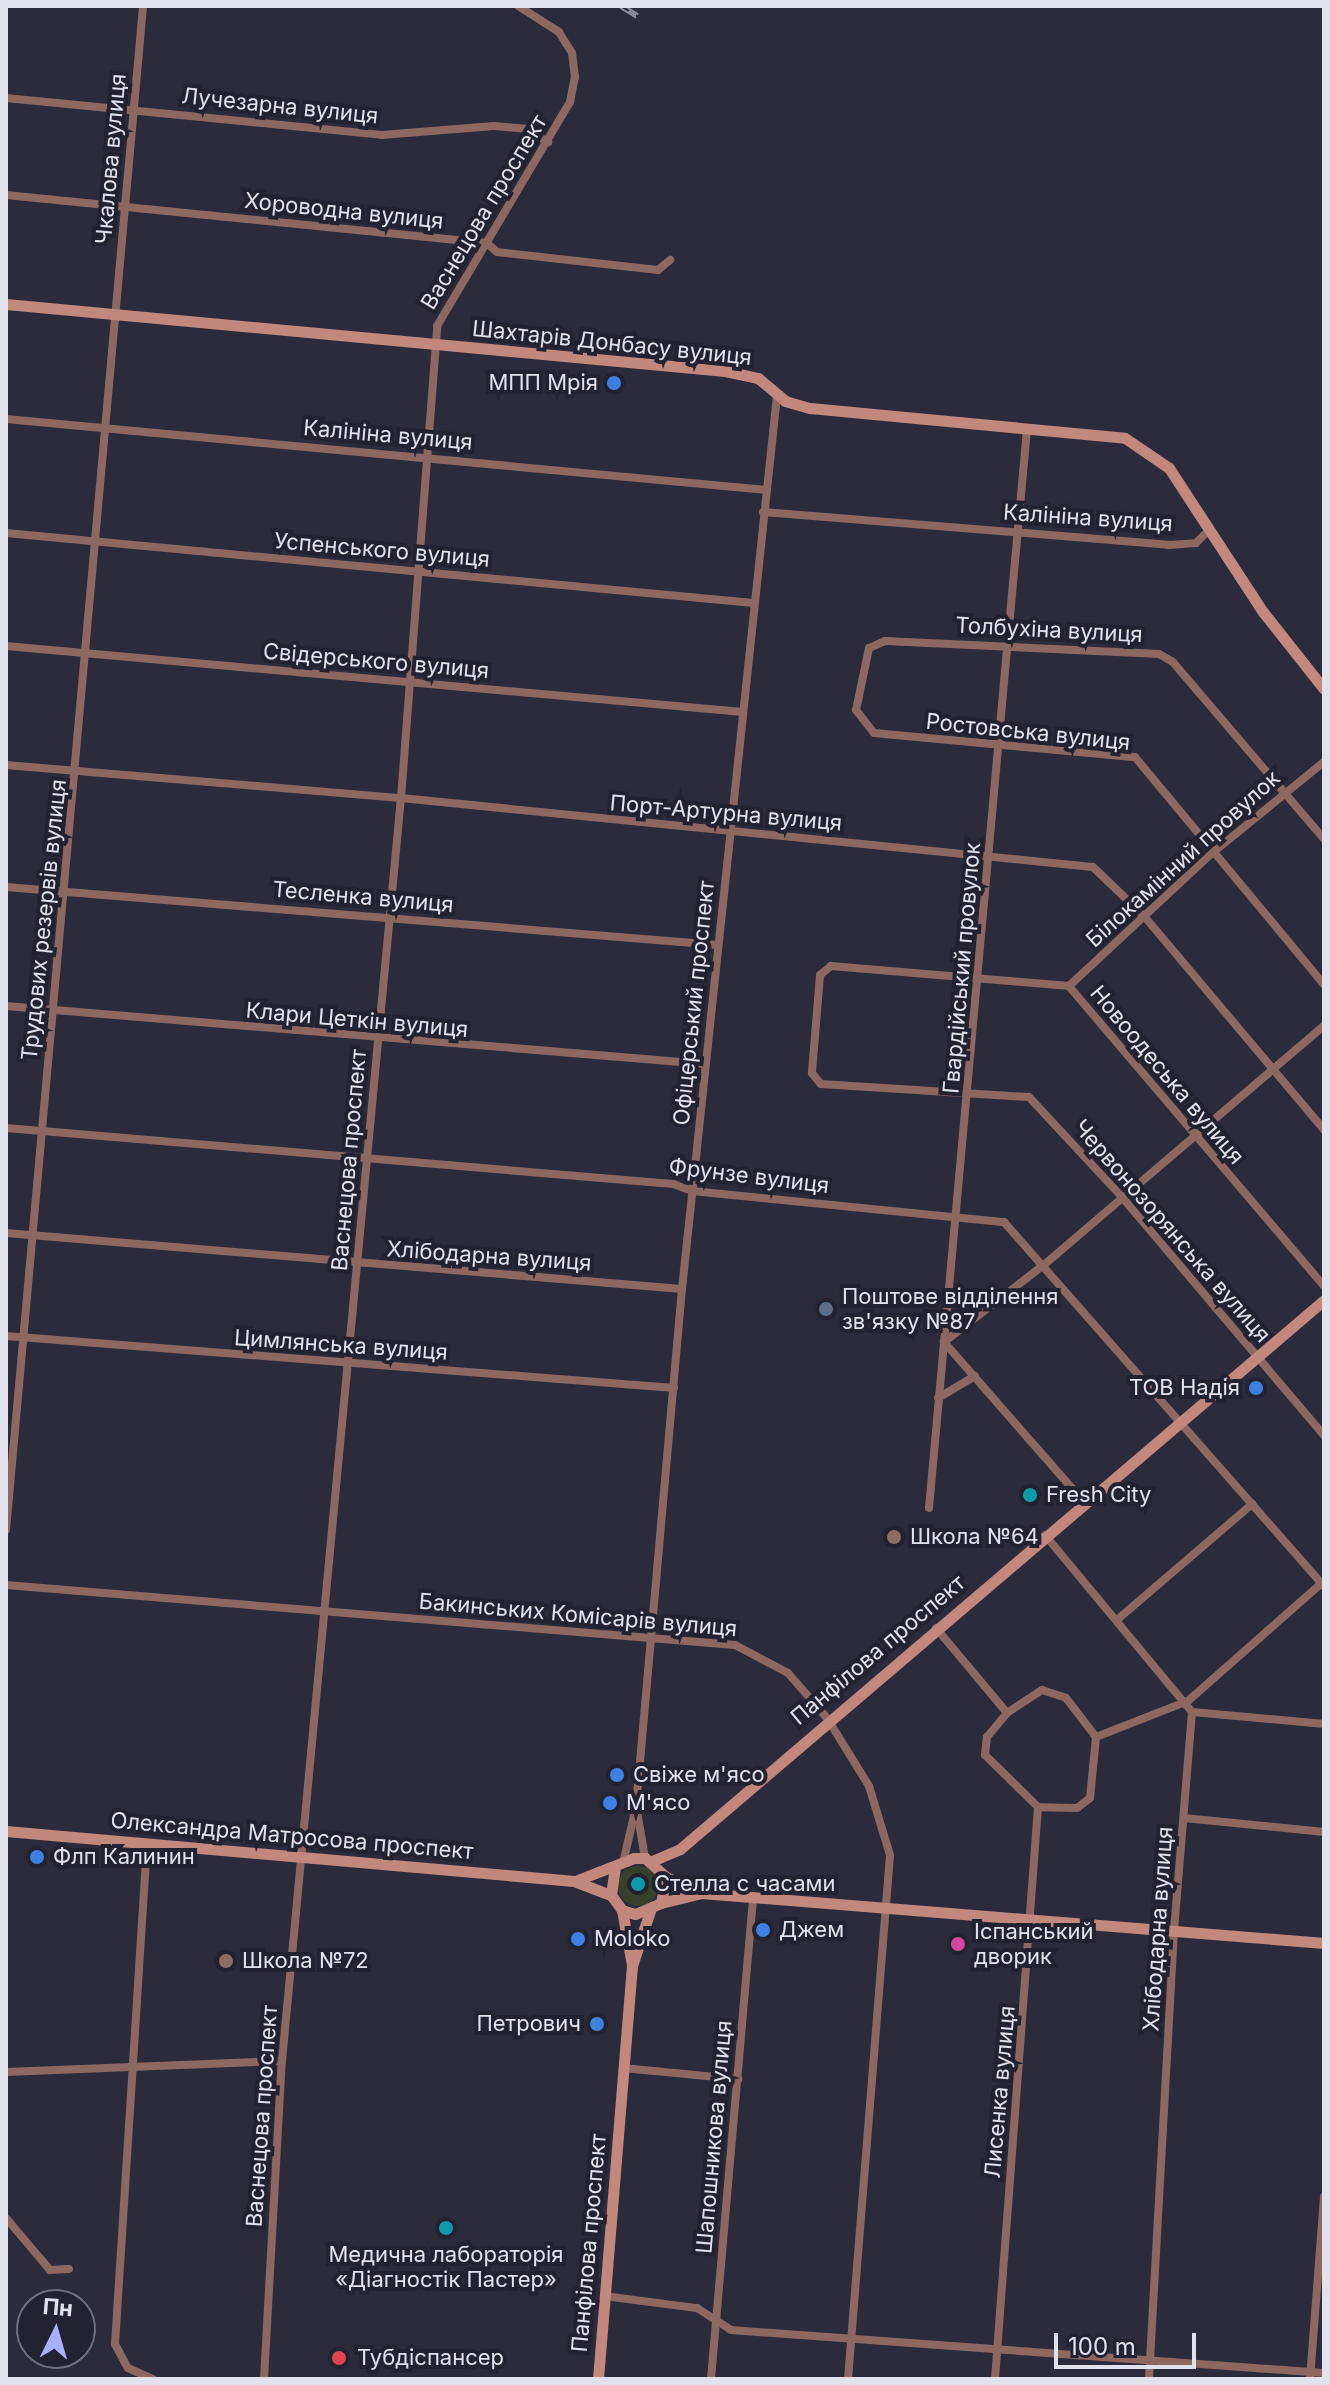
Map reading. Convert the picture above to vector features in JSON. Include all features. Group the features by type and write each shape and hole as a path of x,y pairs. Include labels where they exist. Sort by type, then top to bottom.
{"main road":[{"name":"Шахтарів Донбасу вулиця","path":"6,304 742,373 758,378 777,396 810,408 1135,442 1169,468 1209,530"},
{"path":"1209,530 1263,612 1324,689"},
{"name":"Панфілова проспект","path":"666,1877 680,1849 827,1718 1324,1300"},
{"name":"Олександра Матросова проспект","path":"6,1831 574,1881"},
{"name":"Панфілова проспект","path":"648,1860 680,1849"},
{"path":"574,1881 619,1865 648,1860 666,1877 701,1893 1324,1943"},
{"path":"611,1895 619,1865"},
{"path":"661,1903 666,1877"},
{"path":"574,1881 611,1895 622,1910 650,1911 661,1903 701,1893"},
{"name":"Панфілова проспект","path":"622,1910 632,1966"},
{"name":"Панфілова проспект","path":"598,2379 632,1966 650,1911"}],"street":[{"name":"Чкалова вулиця","path":"115,314 143,6"},
{"name":"Васнецова проспект","path":"264,2379 282,2061 401,798 437,326 570,102 572,53 559,32 518,6"},
{"name":"Лучезарна вулиця","path":"6,98 382,135 494,126 526,129 548,142"},
{"name":"Хороводна вулиця","path":"6,195 487,243 497,252 658,270 670,260"},
{"name":"Трудових резервів вулиця","path":"6,1530 53,1010 67,892 115,314"},
{"name":"Офіцерський проспект","path":"636,1807 682,1289 777,396"},
{"name":"Калініна вулиця","path":"6,419 766,490"},
{"name":"Гвардійський провулок","path":"929,1508 1027,430"},
{"name":"Калініна вулиця","path":"763,512 1187,545 1209,530"},
{"name":"Успенського вулиця","path":"6,533 754,603"},
{"name":"Толбухіна вулиця","path":"860,682 869,648 885,641 1007,644 1166,657 1324,839"},
{"name":"Свідерського вулиця","path":"6,646 743,712"},
{"name":"Ростовська вулиця","path":"860,682 856,710 874,733 1135,757 1211,854 1324,985"},
{"name":"Білокамінний провулок","path":"1069,986 1211,854 1324,762"},
{"name":"Порт-Артурна вулиця","path":"6,765 401,798 731,833 989,854 1093,867 1144,916 1324,1130"},
{"name":"Тесленка вулиця","path":"6,887 718,945"},
{"name":"Новоодеська вулиця","path":"969,1094 821,1084 812,1073 820,975 831,966 1069,986 1192,1136 1324,1286"},
{"name":"Клари Цеткін вулиця","path":"6,1006 379,1041 705,1064"},
{"path":"1084,1502 944,1342 957,1337 1045,1264 1121,1196 1324,1026"},
{"name":"Червонозорянська вулиця","path":"969,1094 1029,1097 1121,1196 1324,1435"},
{"name":"Фрунзе вулиця","path":"6,1128 673,1184 692,1191 957,1216 1010,1224 1323,1583"},
{"name":"Хлібодарна вулиця","path":"6,1233 682,1289"},
{"name":"Цимлянська вулиця","path":"6,1336 346,1365 674,1388"},
{"path":"938,1398 975,1376"},
{"path":"1118,1619 1252,1504"},
{"name":"Хлібодарна вулиця","path":"1045,1535 1188,1701 1192,1712 1174,1931 1149,2379"},
{"path":"1096,1737 1188,1701 1323,1583"},
{"name":"Бакинських Комісарів вулиця","path":"6,1585 650,1637 755,1650 788,1673 827,1718 869,1786 890,1855 848,2379"},
{"path":"935,1627 1007,1713"},
{"path":"1034,1692 1055,1692 1096,1737 1088,1802 1077,1808 1038,1807 985,1755 987,1737 1007,1713 1034,1692"},
{"path":"1192,1712 1324,1724"},
{"path":"636,1807 648,1860"},
{"path":"619,1865 636,1807"},
{"name":"Лисенка вулиця","path":"995,2379 1033,1920 1038,1807"},
{"path":"1184,1818 1324,1832"},
{"path":"147,1844 130,2066 115,2344 128,2368 153,2379"},
{"name":"Шапошникова вулиця","path":"711,2379 753,1898"},
{"path":"6,2072 282,2061"},
{"path":"623,2068 738,2079"},
{"path":"1310,2376 1324,2197"},
{"path":"6,2218 50,2270 69,2269"},
{"path":"604,2296 697,2308 731,2330 1310,2376 1324,2373"}],"green space":[{"path":"638,1866 652,1872 658,1886 652,1900 638,1906 624,1900 618,1886 624,1872"}],"railway":[{"path":"621,6 637,16"}],"place":[{"name":"МПП Мрія","path":"614,383"},
{"name":"Поштове відділення зв'язку №87","path":"826,1309"},
{"name":"ТОВ Надія","path":"1256,1388"},
{"name":"Fresh City","path":"1030,1495"},
{"name":"Школа №64","path":"894,1537"},
{"name":"Свіже м'ясо","path":"617,1775"},
{"name":"М'ясо","path":"610,1803"},
{"name":"Флп Калинин","path":"37,1857"},
{"name":"Стелла с часами","path":"638,1884"},
{"name":"Джем","path":"763,1930"},
{"name":"Moloko","path":"578,1939"},
{"name":"Іспанський дворик","path":"958,1944"},
{"name":"Школа №72","path":"226,1961"},
{"name":"Петрович","path":"597,2024"},
{"name":"Медична лабораторія «Діагностік Пастер»","path":"446,2228"},
{"name":"Тубдіспансер","path":"339,2358"}]}
